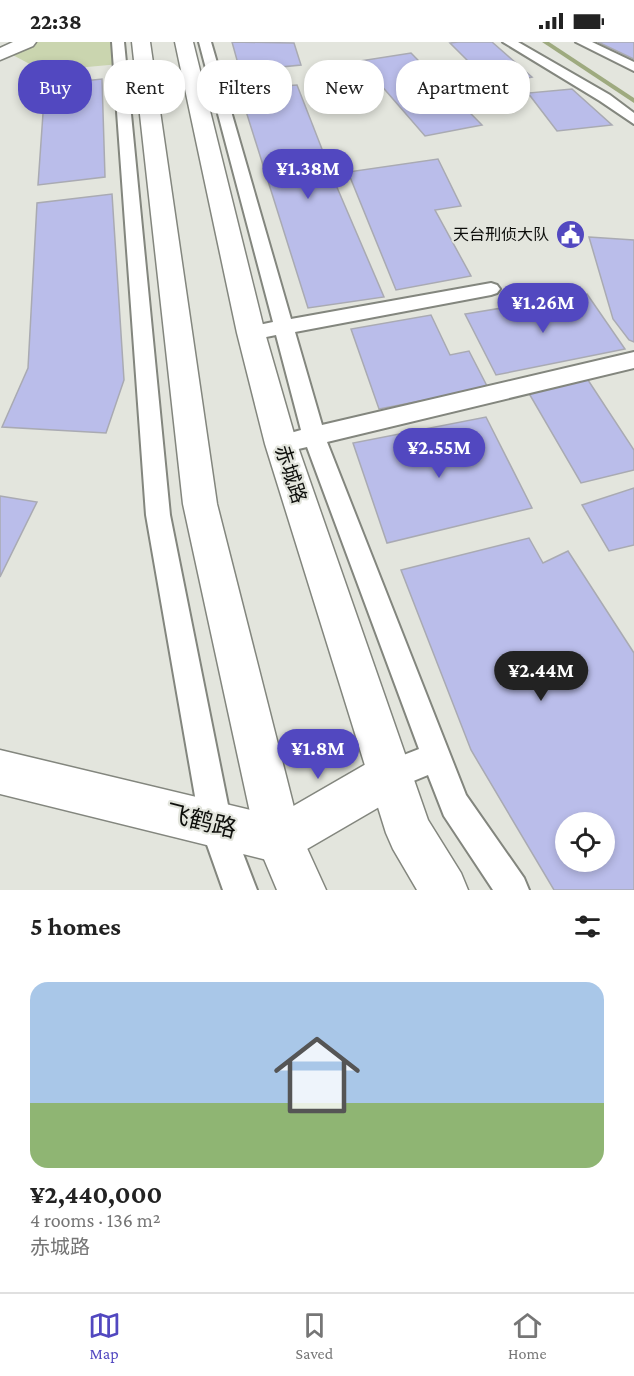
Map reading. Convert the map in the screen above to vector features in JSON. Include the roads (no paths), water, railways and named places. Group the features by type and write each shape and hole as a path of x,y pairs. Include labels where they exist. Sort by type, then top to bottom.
{"main road":[{"path":"0,55 27,42"},
{"path":"141,42 200,504 279,840 302,890"},
{"name":"赤城路","path":"184,42 251,333 281,444 409,833 444,890"},
{"name":"飞鹤路","path":"0,772 279,840"},
{"path":"279,840 389,776"}],"lane":[{"path":"118,42 158,515 216,825 240,890"},
{"path":"205,42 314,437 455,805 512,890"},
{"path":"509,42 605,98 634,120"},
{"path":"582,42 634,67"},
{"path":"251,333 491,289"},
{"path":"281,444 634,360"},
{"path":"389,776 436,757"}],"waterway":[{"path":"545,42 634,101"}],"place":[{"name":"天台刑侦大队","path":"570,234"}]}
